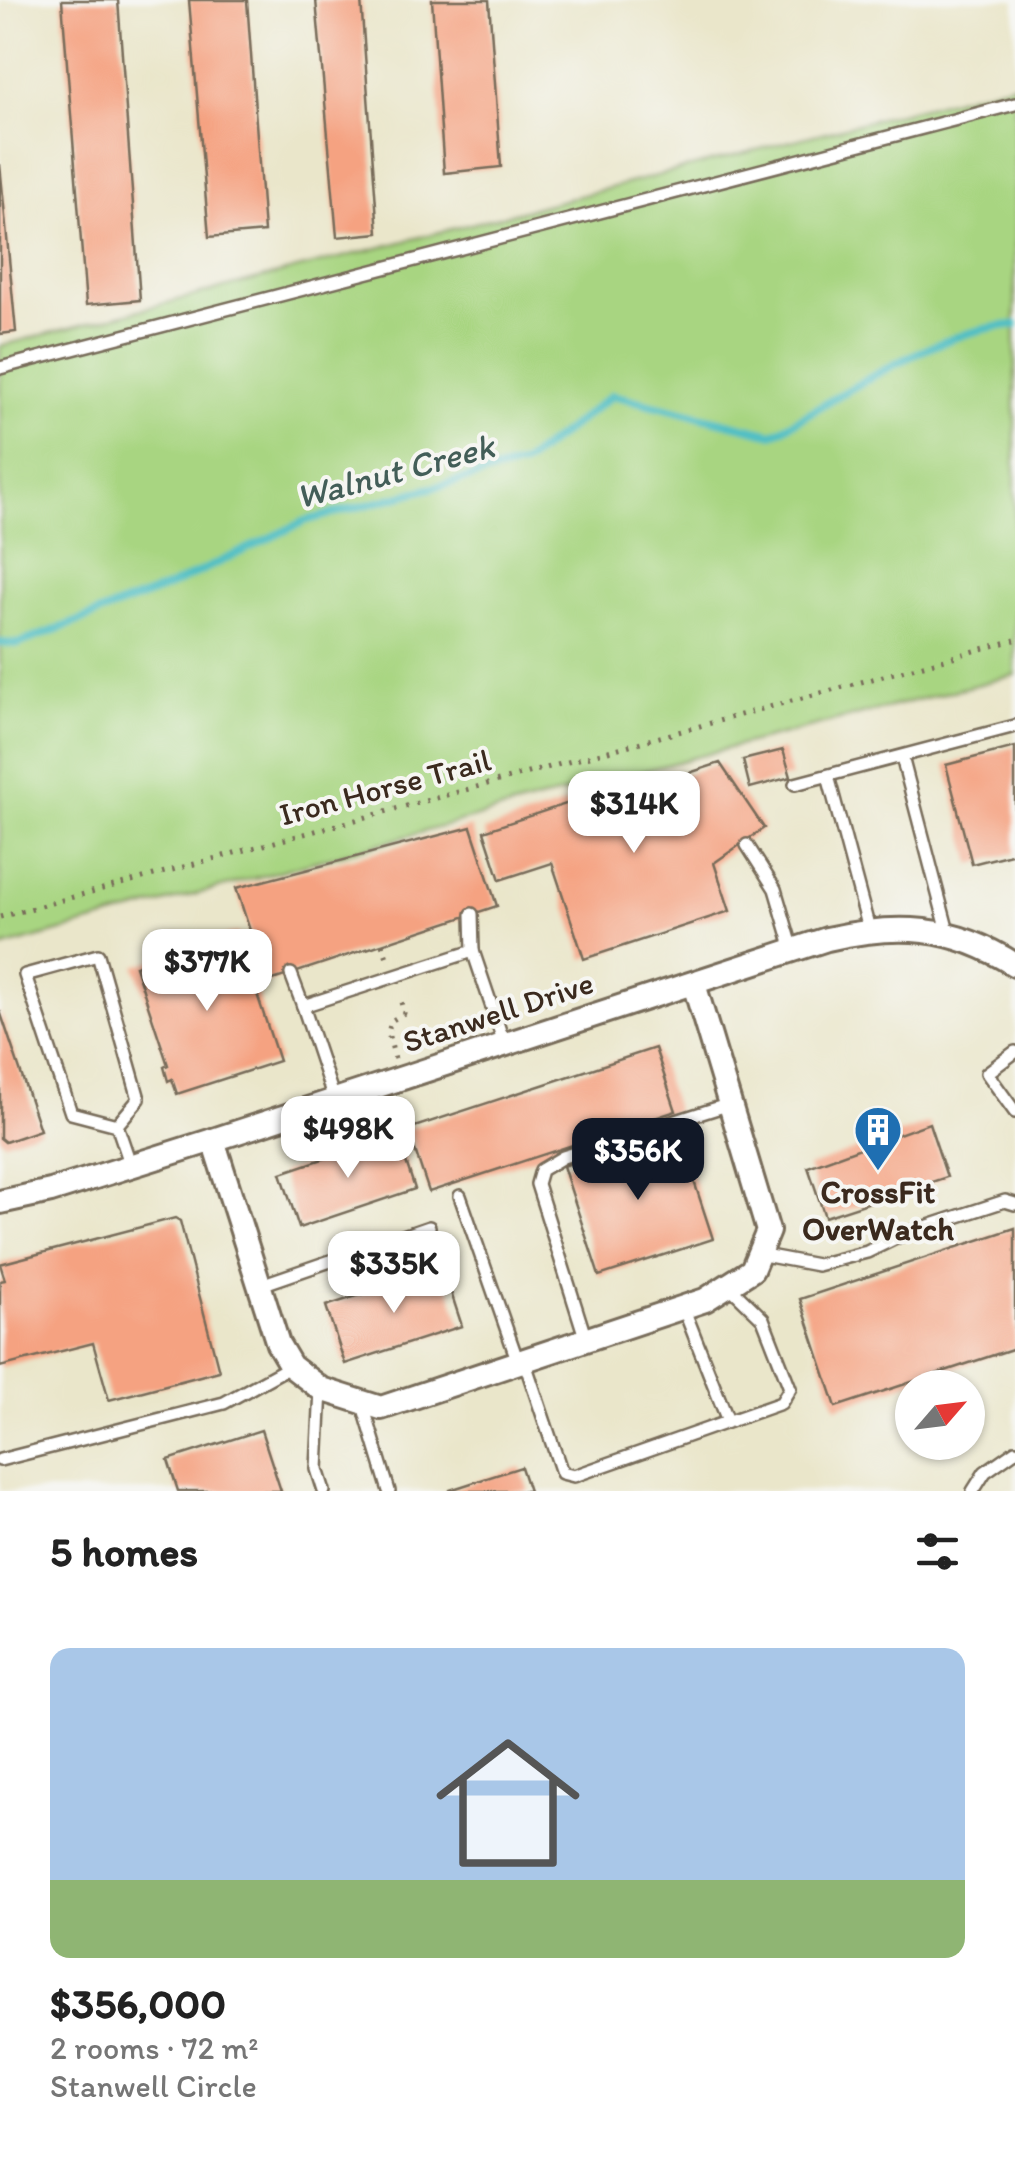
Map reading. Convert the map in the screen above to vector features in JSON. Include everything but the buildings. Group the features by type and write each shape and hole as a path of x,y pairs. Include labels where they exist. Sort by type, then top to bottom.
{"street":[{"name":"Stanwell Drive","path":"0,1202 214,1140 504,1043 869,929 904,926 948,932 988,948 1015,966"},
{"path":"214,1140 278,1344 292,1366 321,1390 382,1408 684,1307 752,1270 768,1231 694,984"}],"lane":[{"path":"0,368 1015,104"},
{"path":"795,784 1015,726"},
{"path":"902,756 948,932"},
{"path":"828,776 869,929"},
{"path":"747,845 775,889 793,950"},
{"path":"472,914 473,951 504,1043"},
{"path":"303,1006 473,951"},
{"path":"98,955 139,1098 117,1125 71,1113 25,974 98,955"},
{"path":"291,974 334,1099"},
{"path":"1015,1052 987,1072 1015,1112"},
{"path":"586,1340 537,1184 541,1170 562,1157 730,1104"},
{"path":"117,1125 131,1166"},
{"path":"460,1196 562,1473 574,1476 780,1402 790,1388 764,1319 728,1285"},
{"path":"758,1254 817,1265 867,1252 904,1234 988,1207 1015,1204"},
{"path":"258,1286 429,1227"},
{"path":"684,1307 728,1421"},
{"path":"0,1460 224,1403 292,1366"},
{"path":"321,1390 317,1469 324,1491"},
{"path":"362,1402 389,1491"},
{"path":"973,1491 986,1472 1015,1451"}],"path":[{"name":"Iron Horse Trail","path":"0,917 1015,640"},
{"path":"382,944 404,1012 391,1021 388,1032 401,1077"}],"green space":[{"path":"1015,83 1015,675 710,753 0,948 0,346"}],"waterway":[{"name":"Walnut Creek","path":"0,643 18,644 166,588 305,521 523,464 612,395 773,434 922,351 985,329 1015,325"}],"place":[{"name":"CrossFit OverWatch","path":"878,1172"}]}
